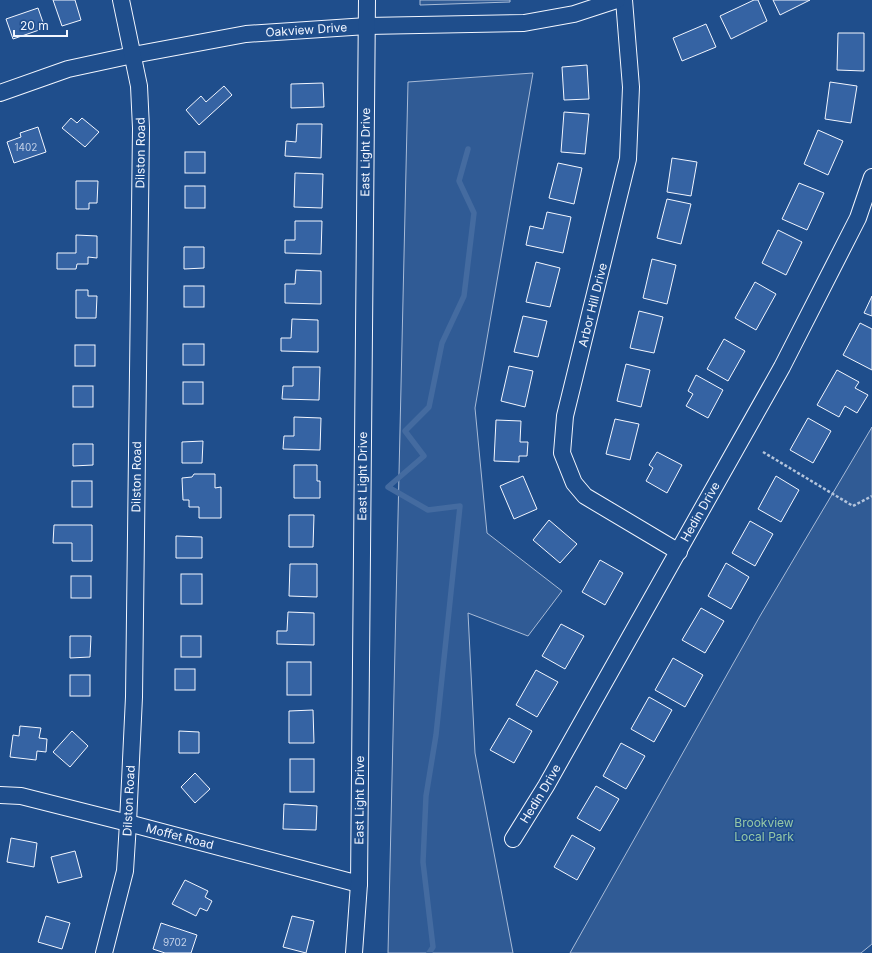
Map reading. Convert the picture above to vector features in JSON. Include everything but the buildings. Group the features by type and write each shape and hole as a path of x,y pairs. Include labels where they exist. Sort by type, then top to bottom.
{"street":[{"name":"Dilston Road","path":"104,953 125,871 134,697 141,128 139,86 121,0"},
{"name":"East Light Drive","path":"354,953 359,884 367,0"},
{"name":"Oakview Drive","path":"0,92 68,69 246,34 367,26 524,23 574,14 617,0"},
{"name":"Arbor Hill Drive","path":"624,0 631,87 628,159 565,416 562,453 574,483 585,496 679,552"},
{"name":"Hedin Drive","path":"513,839 546,786 782,367 858,218 872,177"},
{"name":"Moffet Road","path":"0,795 21,796 359,884"}],"path":[{"path":"763,452 853,506 872,496"}],"shaded area":[{"path":"420,0 510,0 510,2 420,5"},
{"path":"533,73 475,408 487,533 562,591 528,636 468,613 475,753 513,953 388,953 408,82"},
{"name":"Brookview Local Park","path":"872,427 872,944 861,953 570,953 760,616"}],"waterway":[{"path":"429,953 433,947 423,862 426,796 436,735 460,506 428,510 388,487 424,456 405,431 429,407 442,343 464,296 474,213 459,181 468,149"}]}
